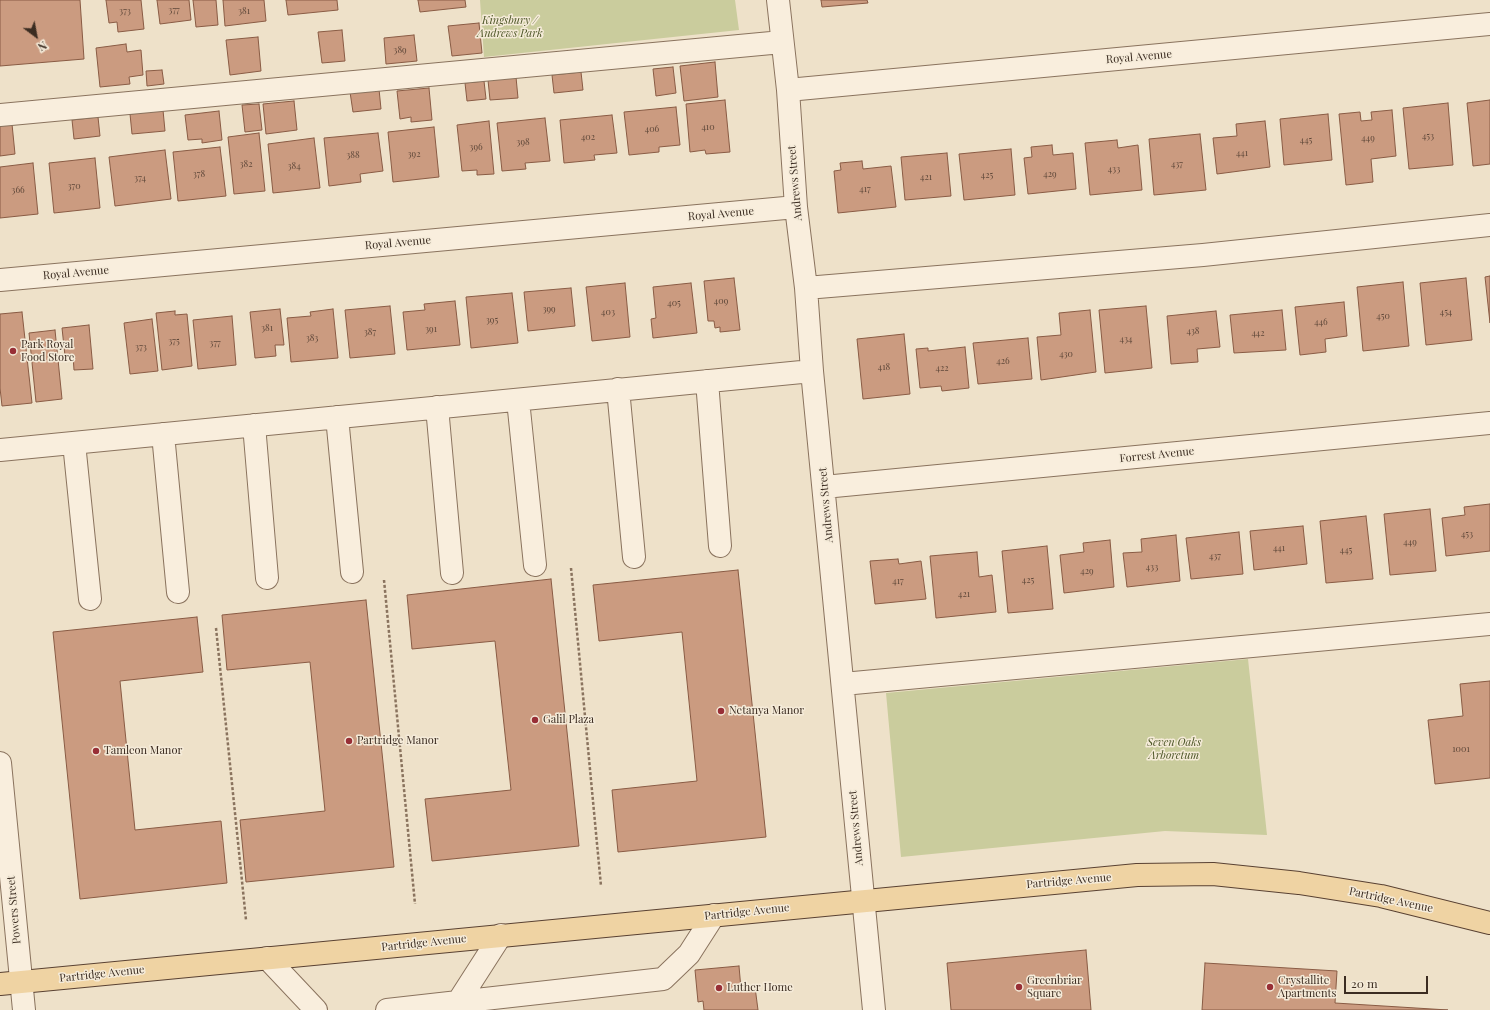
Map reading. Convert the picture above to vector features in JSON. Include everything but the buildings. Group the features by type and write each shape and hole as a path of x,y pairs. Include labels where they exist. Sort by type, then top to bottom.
{"main road":[{"name":"Partridge Avenue","path":"10,983 863,900 1137,875 1213,874 1300,883 1381,896 1480,917 1490,923"}],"street":[{"name":"Andrews Street","path":"778,0 788,90 796,207 806,288 812,371 874,1010"},
{"name":"Royal Avenue","path":"788,90 1490,24"},
{"path":"0,115 782,42"},
{"name":"Royal Avenue","path":"0,280 796,207"},
{"path":"806,288 1203,255 1490,225"},
{"path":"0,450 812,371"},
{"path":"707,381 720,546"},
{"path":"618,389 634,557"},
{"path":"518,400 535,565"},
{"path":"436,407 452,573"},
{"path":"337,417 352,572"},
{"name":"Forrest Avenue","path":"824,487 1490,423"},
{"path":"254,425 267,578"},
{"path":"162,434 178,592"},
{"path":"74,443 90,599"},
{"path":"843,684 1490,624"},
{"name":"Powers Street","path":"0,763 10,983 24,1010"},
{"path":"387,1010 664,979 689,954 714,915"},
{"path":"458,1002 501,935"},
{"path":"267,958 316,1010"}],"path":[{"path":"571,568 601,886"},
{"path":"384,580 415,904"},
{"path":"216,628 246,920"}],"green space":[{"name":"Kingsbury / Andrews Park","path":"480,0 735,0 739,30 484,57"},
{"name":"Seven Oaks Arboretum","path":"1248,659 1267,835 1165,831 901,857 886,693"}],"place":[{"name":"Park Royal Food Store","path":"13,351"},
{"name":"Netanya Manor","path":"721,711"},
{"name":"Galil Plaza","path":"535,720"},
{"name":"Partridge Manor","path":"349,741"},
{"name":"Tamleon Manor","path":"96,751"},
{"name":"Greenbriar Square","path":"1019,987"},
{"name":"Crystallite Apartments","path":"1270,987"},
{"name":"Luther Home","path":"719,988"}]}
